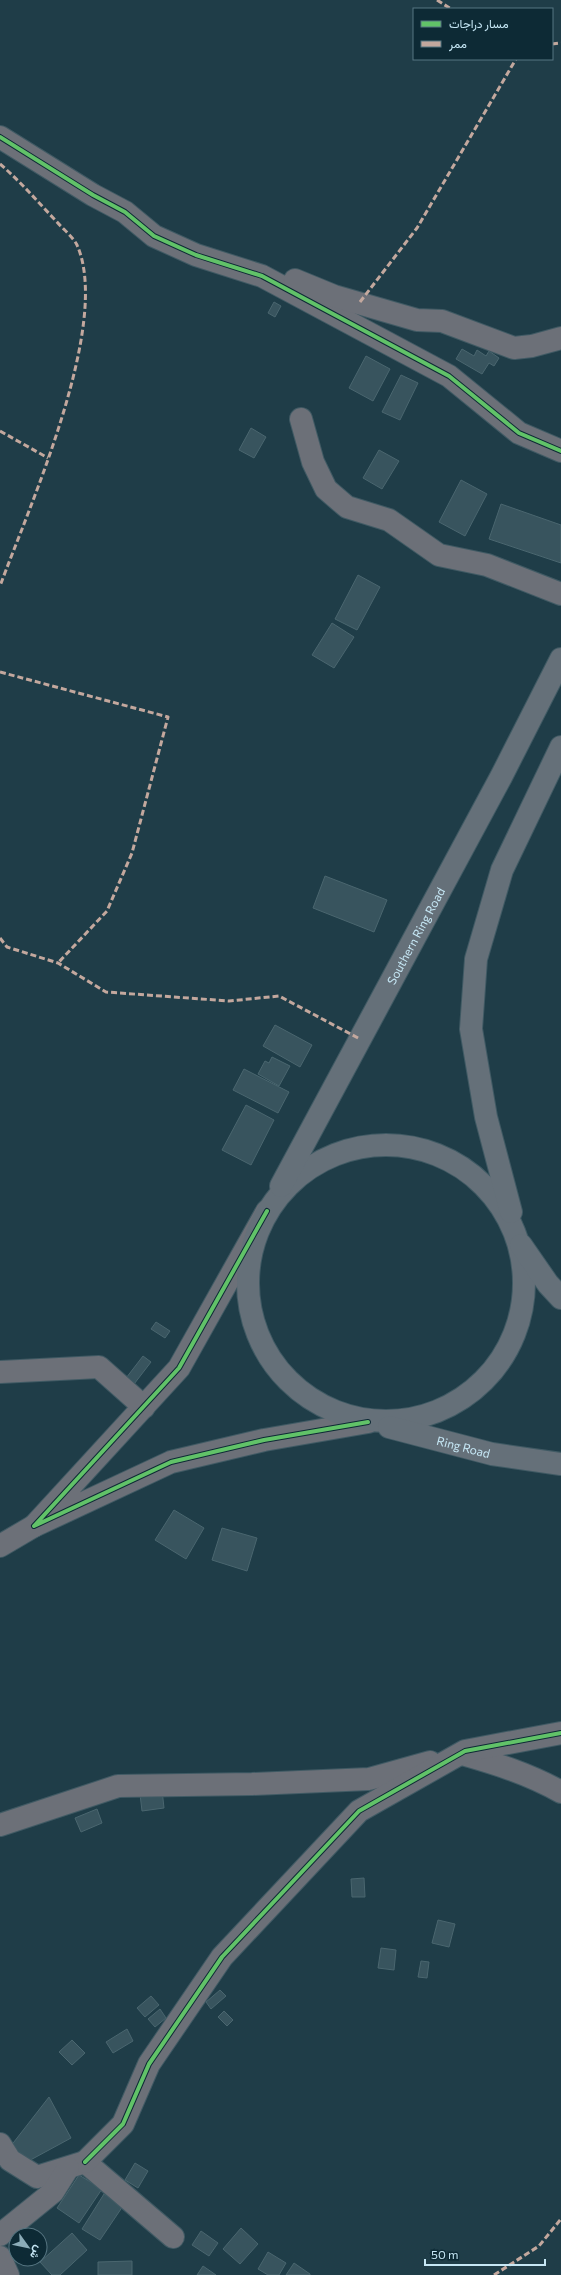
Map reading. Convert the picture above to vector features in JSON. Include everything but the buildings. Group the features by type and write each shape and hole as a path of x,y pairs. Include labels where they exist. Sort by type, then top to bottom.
{"main road":[{"name":"Southern Ring Road","path":"268,1211 501,777 561,659"},
{"path":"368,1422 414,1420 457,1403 492,1373 516,1333 525,1288 519,1242 486,1117 471,1028 476,959 502,870 561,747"},
{"path":"268,1211 297,1176 336,1153 381,1144 426,1149 467,1169 499,1201 519,1242 557,1288"},
{"name":"Ring Road","path":"268,1211 250,1254 248,1300 261,1344 287,1382 324,1408 368,1422 492,1454 561,1464"}],"street":[{"path":"0,137 93,195 124,212 154,236 196,255 262,276 449,376 519,433 561,451"},
{"path":"262,276 287,277 334,296 417,320 442,321 514,348 532,346 561,338"},
{"path":"301,419 313,462 326,489 347,507 389,520 439,555 487,565 561,594"},
{"path":"34,1526 179,1368 268,1211"},
{"path":"0,1372 99,1367 144,1407"},
{"path":"0,1546 34,1526 171,1462 264,1440 368,1422"},
{"path":"0,1825 118,1786 252,1784 369,1779 463,1752 561,1733"},
{"path":"0,2235 53,2192 76,2164 123,2124 149,2064 222,1957 359,1811 463,1752 509,1767 561,1792"},
{"path":"0,2144 10,2160 37,2178 76,2164"},
{"path":"76,2164 173,2237"},
{"path":"0,2257 8,2275"}],"marked path":[{"path":"437,0 449,8"},
{"path":"553,44 561,43"},
{"path":"360,302 417,228 515,60"},
{"path":"0,164 22,185 75,242 85,279 84,320 76,367 46,464 0,586"},
{"path":"0,431 48,458"},
{"path":"0,672 168,717 132,853 107,911 58,963"},
{"path":"0,938 7,947 58,963 106,992 229,1001 279,996 360,1039"},
{"path":"494,2275 539,2246 561,2219"}],"cycle path":[{"path":"0,137 93,195 125,212 154,236 196,255 262,276 449,376 519,433 561,451"},
{"path":"267,1211 179,1368 34,1526 171,1462 264,1440 368,1422"},
{"path":"85,2162 123,2124 149,2064 222,1957 359,1811 465,1751 561,1733"}]}
